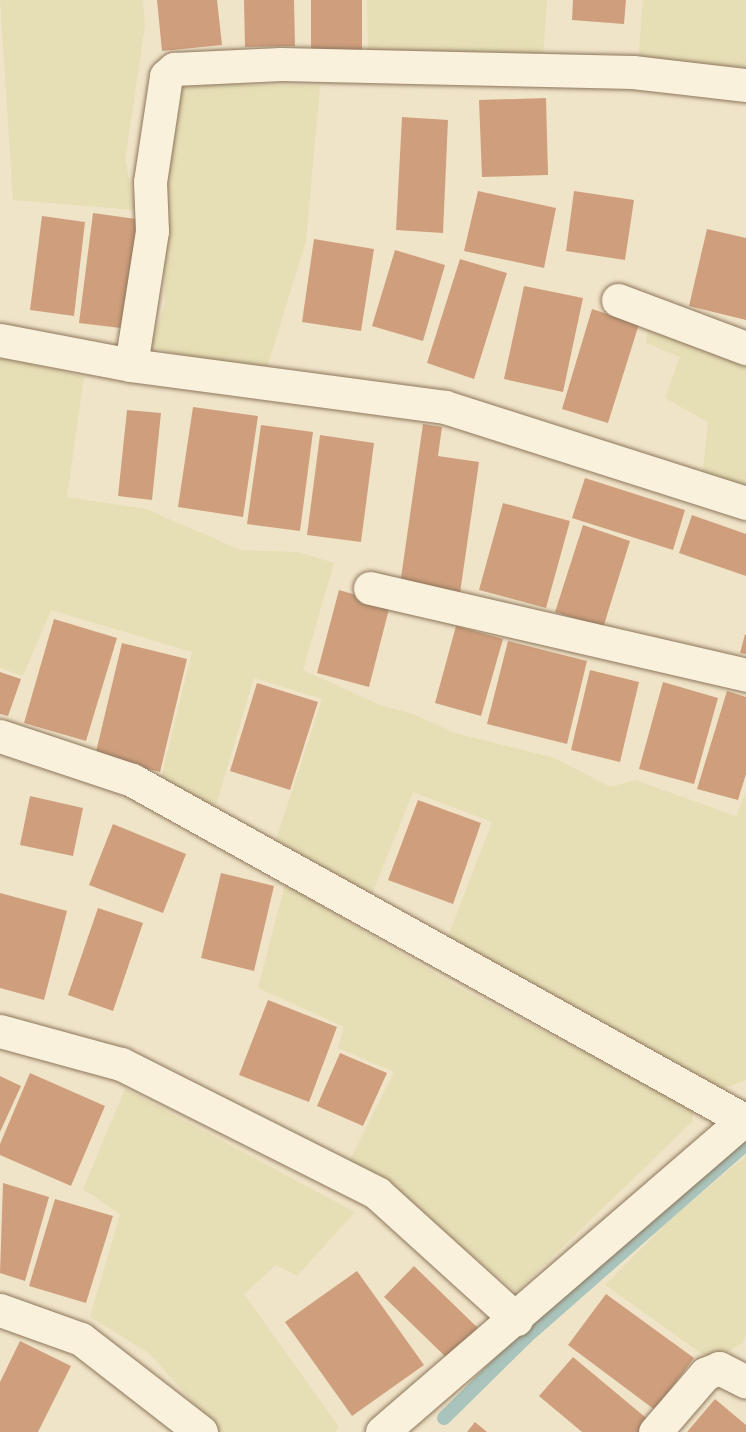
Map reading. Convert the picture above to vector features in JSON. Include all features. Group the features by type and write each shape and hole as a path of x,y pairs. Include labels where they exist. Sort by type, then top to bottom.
{"street":[{"path":"131,365 152,231 150,182 166,76 174,69 281,64 633,72 746,85"},
{"path":"618,300 746,348"},
{"path":"0,340 131,365 445,407 746,503"},
{"path":"370,588 746,675"},
{"path":"0,736 132,780 745,1119 516,1319 382,1432"},
{"path":"0,1031 121,1064 378,1193 516,1319"},
{"path":"0,1311 81,1339 201,1432"},
{"path":"655,1432 705,1374 719,1368 746,1382"}],"shaded area":[{"path":"0,0 143,0 145,26 125,160 136,210 13,200"},
{"path":"367,0 547,0 543,58 368,56"},
{"path":"643,0 746,0 746,68 638,63"},
{"path":"178,84 320,86 306,241 265,374 149,347 165,304 161,182"},
{"path":"648,321 746,353 746,492 702,478 708,422 665,398 680,357 646,343"},
{"path":"0,356 84,377 67,497 146,509 241,550 298,552 334,563 303,670 380,705 413,714 455,733 555,758 610,787 635,780 736,816 746,791 746,1080 722,1089 445,944 492,822 413,792 370,899 274,846 322,699 254,678 213,815 160,782 192,652 51,610 23,676 0,668"},
{"path":"285,884 461,989 692,1106 693,1121 516,1292 404,1198 348,1164 394,1072 338,1048 344,1027 258,988"},
{"path":"125,1089 355,1212 297,1276 276,1265 244,1294 339,1427 335,1432 219,1432 149,1353 90,1317 120,1214 83,1189"},
{"path":"746,1156 746,1336 742,1343 712,1361 605,1285 672,1218"}],"building":[{"path":"157,0 217,0 222,45 162,51"},
{"path":"244,0 294,0 295,46 245,47"},
{"path":"311,0 362,0 362,53 311,52"},
{"path":"573,0 626,0 624,24 572,20"},
{"path":"546,98 548,175 482,177 479,100"},
{"path":"402,117 448,120 443,233 396,230"},
{"path":"478,191 556,208 544,268 464,251"},
{"path":"574,191 634,200 625,260 566,251"},
{"path":"93,213 143,220 129,329 79,323"},
{"path":"42,216 85,222 74,316 30,310"},
{"path":"707,229 746,238 746,320 689,306"},
{"path":"314,239 374,249 361,331 302,322"},
{"path":"395,250 445,265 423,341 372,326"},
{"path":"460,259 507,273 474,379 427,363"},
{"path":"524,286 583,298 563,392 504,379"},
{"path":"592,309 639,324 608,423 562,409"},
{"path":"193,407 258,416 243,517 178,507"},
{"path":"127,410 161,413 152,500 118,496"},
{"path":"423,424 442,427 438,456 479,462 460,593 400,585"},
{"path":"261,425 313,432 300,531 247,524"},
{"path":"320,435 374,443 361,542 307,535"},
{"path":"585,478 685,510 673,550 572,518"},
{"path":"503,503 570,521 546,608 479,590"},
{"path":"692,515 746,534 746,576 679,553"},
{"path":"583,525 630,541 603,628 555,612"},
{"path":"339,590 390,605 369,687 317,673"},
{"path":"54,619 117,638 86,741 24,723"},
{"path":"456,626 503,639 481,716 435,703"},
{"path":"746,635 746,654 740,653"},
{"path":"508,641 587,661 567,744 487,724"},
{"path":"122,643 187,659 160,772 95,756"},
{"path":"590,670 639,682 620,762 571,750"},
{"path":"0,672 21,679 8,716 0,714"},
{"path":"663,682 718,698 694,784 639,769"},
{"path":"257,683 318,702 290,790 230,771"},
{"path":"727,691 746,697 746,774 738,800 697,789"},
{"path":"30,796 83,808 73,856 20,845"},
{"path":"418,800 481,823 453,904 388,880"},
{"path":"113,824 186,854 163,913 89,885"},
{"path":"221,873 274,886 254,971 201,958"},
{"path":"0,893 67,911 44,1000 0,988"},
{"path":"98,908 143,923 113,1011 68,995"},
{"path":"268,1000 337,1027 309,1102 239,1075"},
{"path":"340,1053 387,1073 363,1126 317,1106"},
{"path":"30,1073 105,1106 71,1186 0,1155 0,1144"},
{"path":"0,1076 21,1086 0,1132"},
{"path":"3,1183 49,1197 25,1281 0,1273"},
{"path":"55,1199 113,1216 86,1303 29,1286"},
{"path":"414,1266 482,1332 452,1363 384,1297"},
{"path":"357,1271 424,1365 352,1416 285,1322"},
{"path":"606,1294 694,1358 655,1410 568,1345"},
{"path":"20,1341 71,1366 38,1432 0,1432 0,1382"},
{"path":"573,1357 651,1422 642,1432 582,1432 539,1396"},
{"path":"715,1399 746,1425 746,1432 687,1432"},
{"path":"475,1422 487,1432 467,1432"}],"waterway":[{"path":"444,1418 525,1338 746,1144"}]}
